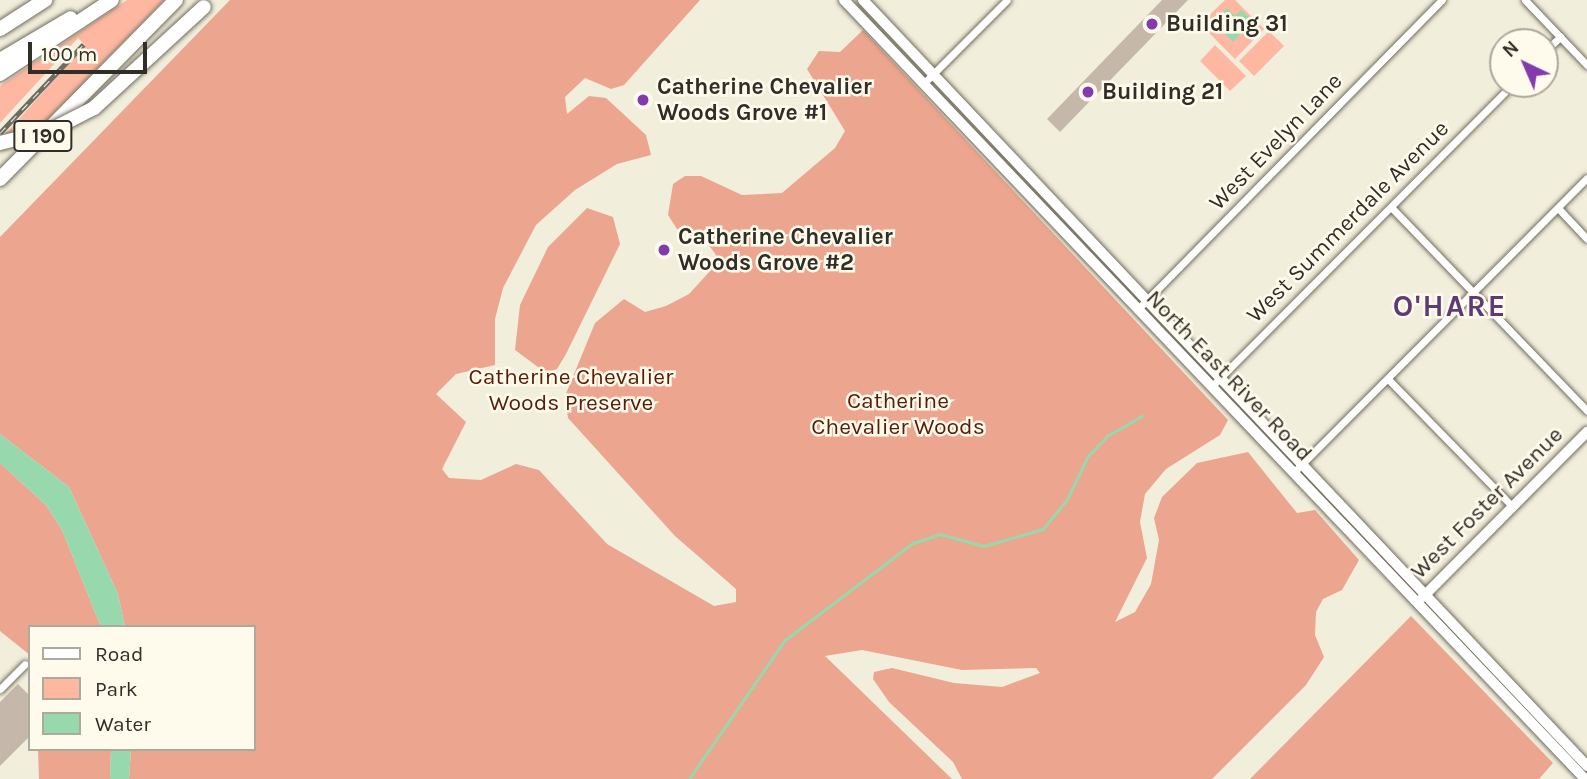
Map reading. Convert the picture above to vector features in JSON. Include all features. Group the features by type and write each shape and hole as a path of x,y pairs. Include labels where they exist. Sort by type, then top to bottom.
{"highway":[{"path":"0,29 45,0"},
{"path":"0,60 98,0"},
{"path":"0,74 112,0"},
{"name":"I 190","path":"0,179 176,0"},
{"path":"85,92 185,0"},
{"path":"0,143 51,130 94,108 208,4"}],"main road":[{"name":"North East River Road","path":"844,0 1585,779"},
{"name":"North East River Road","path":"863,0 1587,766"},
{"name":"West Foster Avenue","path":"1417,603 1587,432"}],"street":[{"path":"924,83 1007,0"},
{"name":"West Evelyn Lane","path":"1137,310 1442,0"},
{"path":"1525,0 1587,65"},
{"name":"West Summerdale Avenue","path":"1211,387 1499,98"},
{"path":"1293,473 1587,178"},
{"path":"1391,207 1587,411"},
{"path":"1558,208 1587,239"},
{"path":"1388,379 1513,507"},
{"path":"0,690 25,664"}],"green space":[{"path":"127,0 164,0 38,129 2,138 85,45 78,38 0,123 0,86"},
{"name":"Catherine Chevalier Woods","path":"230,0 700,0 624,85 611,89 585,78 565,97 567,114 589,96 606,98 646,135 651,155 617,164 575,190 536,225 503,288 495,319 495,365 456,374 436,394 466,422 442,469 449,478 481,480 516,464 539,470 607,544 714,606 736,602 736,589 675,536 568,418 565,396 595,323 624,299 645,312 666,306 689,294 711,270 716,255 708,244 677,229 668,215 673,184 685,176 701,176 742,195 782,193 835,148 845,131 807,69 819,51 840,52 863,30 1228,420 1220,435 1166,469 1145,494 1140,522 1147,558 1115,622 1135,612 1151,584 1159,540 1154,518 1162,497 1197,463 1248,452 1297,513 1315,510 1359,560 1342,590 1323,599 1316,612 1315,635 1324,657 1306,685 1212,779 962,779 953,762 889,702 873,679 874,672 892,668 954,683 1002,687 1040,673 1036,668 962,670 862,650 825,656 952,779 129,779 131,751 256,751 256,625 125,625 118,594 69,487 0,434 0,237"},
{"path":"1225,0 1235,0 1264,29 1235,59 1200,24"},
{"path":"1269,31 1284,46 1254,76 1239,61"},
{"path":"1215,45 1246,76 1230,91 1200,61"},
{"path":"587,208 613,217 620,244 566,354 557,369 546,373 515,350 520,305 548,247"},
{"path":"0,463 46,505 62,530 100,625 28,625 28,653 0,631"},
{"path":"1411,616 1553,763 1539,779 1250,779"},
{"path":"38,751 111,751 110,779 39,779"}],"water":[{"path":"1227,8 1235,16 1241,10 1253,21 1233,42 1221,30 1227,24 1219,17"},
{"path":"0,434 69,487 118,594 125,625 100,625 62,530 46,505 0,463"},
{"path":"111,751 131,751 129,779 110,779"}],"building":[{"path":"1162,0 1188,0 1060,132 1047,119"},
{"path":"18,684 28,694 28,738 0,766 0,702"}],"waterway":[{"path":"689,779 785,640 913,543 940,534 984,546 1043,529 1067,499 1088,456 1107,436 1142,416"}],"railway":[{"path":"0,133 84,44"}],"place":[{"name":"Building 31","path":"1152,24"},
{"name":"Building 21","path":"1088,92"},
{"name":"Catherine Chevalier Woods Grove #1","path":"643,100"},
{"name":"Catherine Chevalier Woods Grove #2","path":"664,250"}],"district":[{"name":"O'HARE","path":"1450,306"}],"park label":[{"name":"Catherine Chevalier Woods Preserve","path":"571,390"}]}
